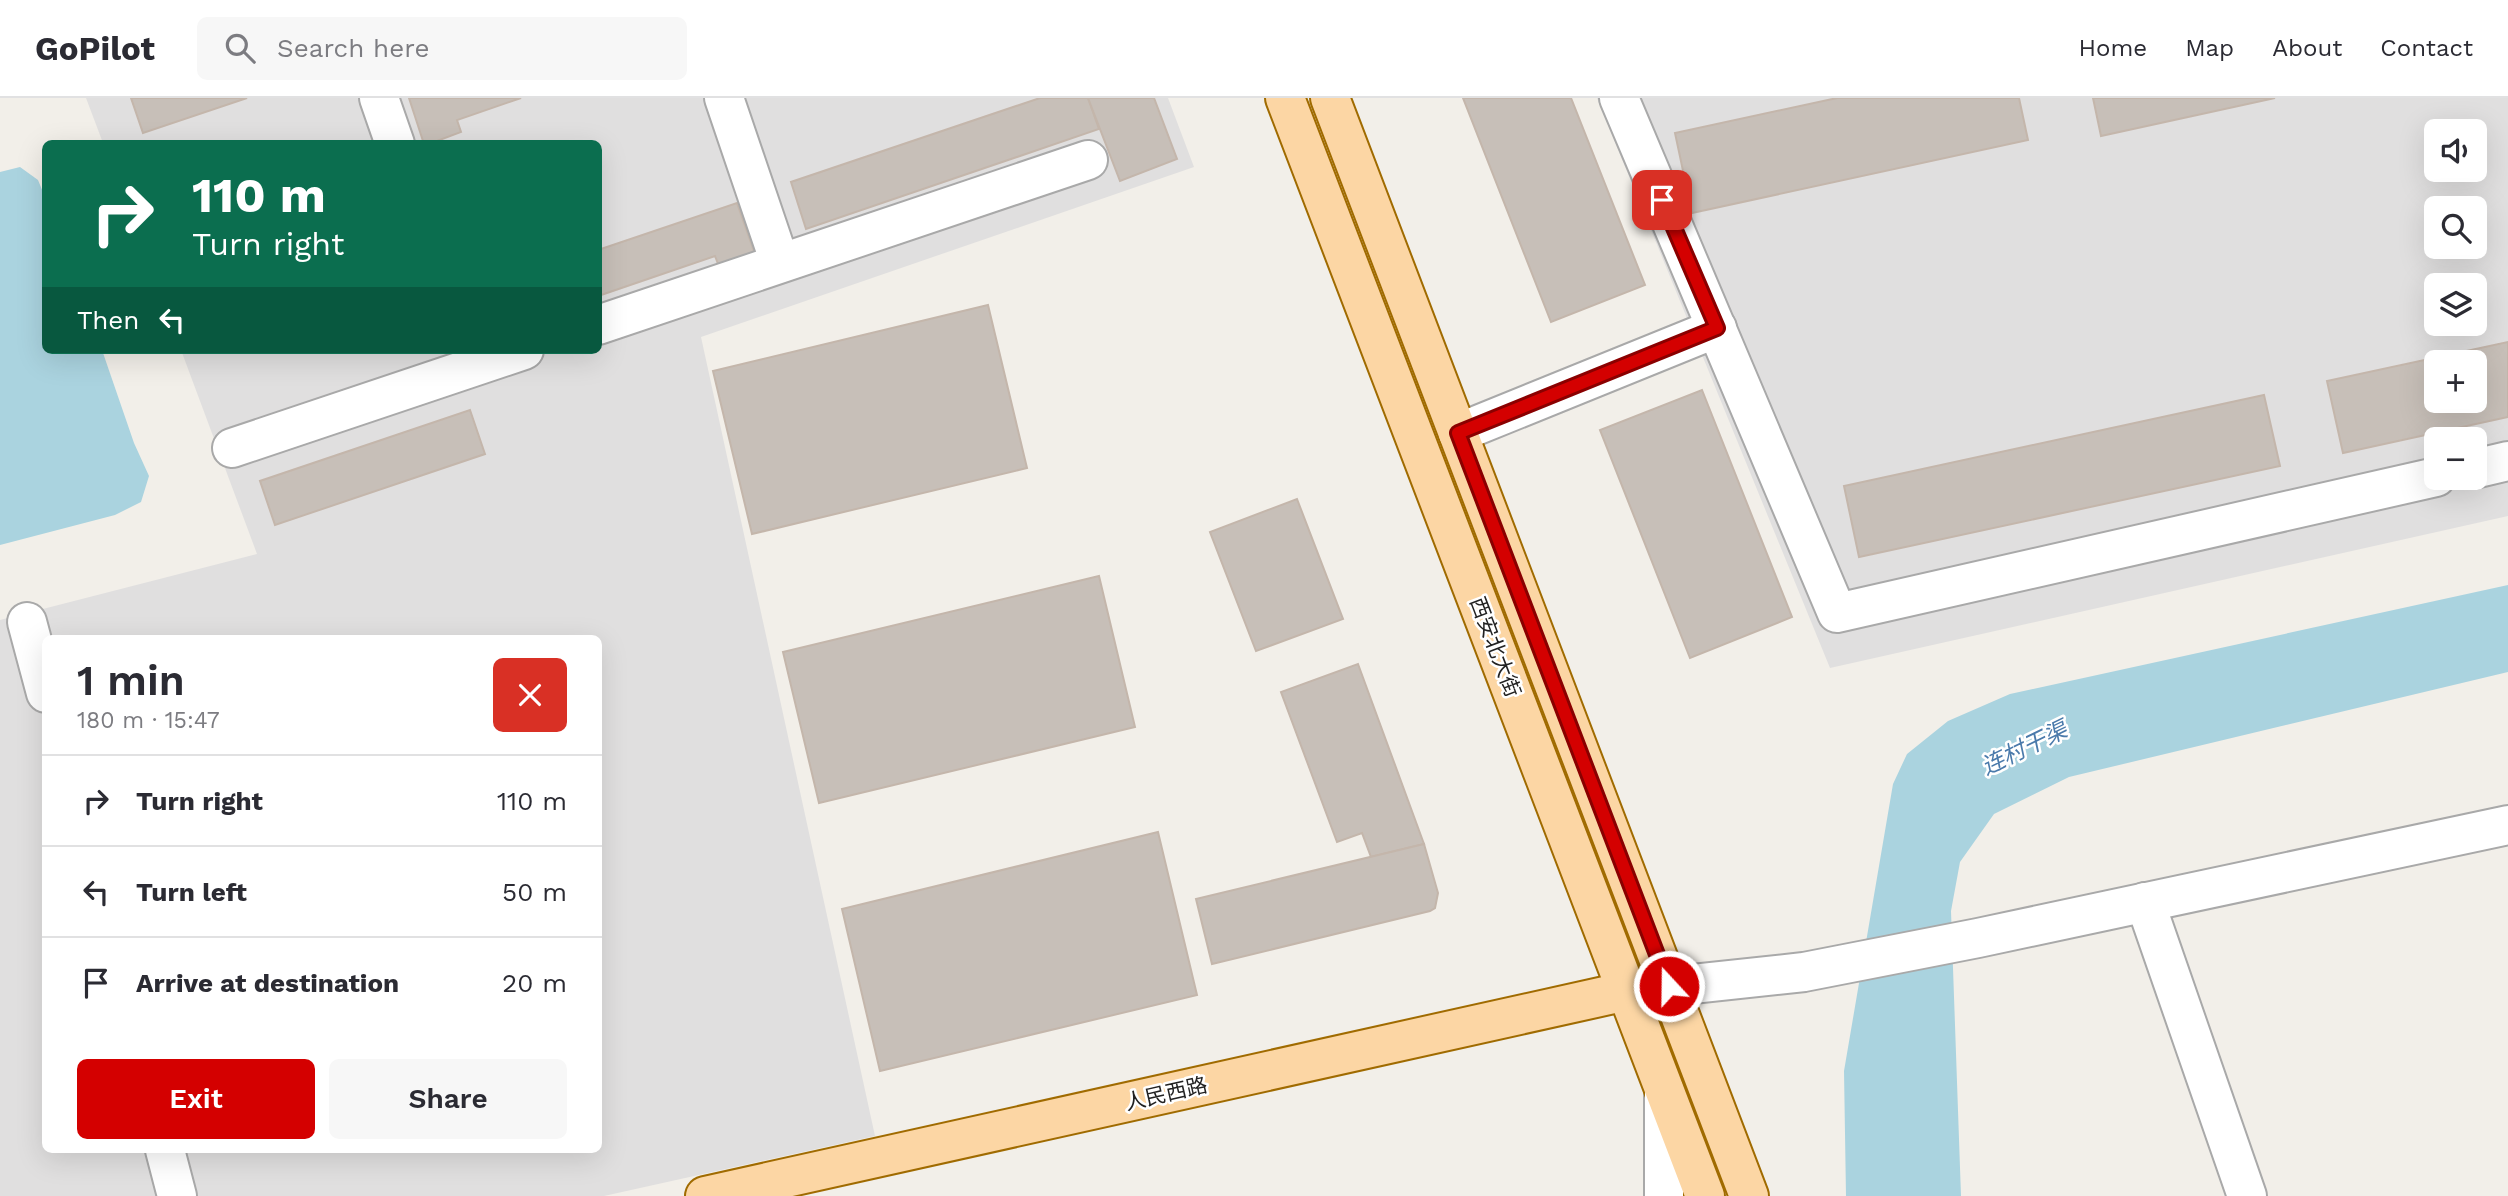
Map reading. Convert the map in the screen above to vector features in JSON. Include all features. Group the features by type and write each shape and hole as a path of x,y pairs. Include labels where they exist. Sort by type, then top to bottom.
{"main road":[{"name":"西安北大街","path":"1285,98 1705,1196"},
{"name":"西安北大街","path":"1330,98 1749,1196"},
{"name":"人民西路","path":"705,1196 1627,991"}],"street":[{"path":"379,98 394,140"},
{"path":"724,98 780,263"},
{"path":"1619,98 1837,613 2424,480"},
{"path":"602,324 1088,160"},
{"path":"1458,433 1717,328"},
{"path":"232,448 467,359 499,354"},
{"path":"2487,466 2508,461"},
{"path":"27,622 42,678"},
{"path":"1627,991 1804,972 1978,938 2508,825"},
{"path":"2145,902 2247,1196"},
{"path":"1664,1090 1664,1196"},
{"path":"166,1153 177,1196"}],"shaded area":[{"path":"86,98 1168,98 1194,167 701,337 875,1136 604,1196 0,1196 0,620 257,554 182,354 602,354 602,140 102,140"},
{"path":"1597,98 2508,98 2508,516 1830,668"}],"water":[{"path":"20,167 38,180 42,190 42,354 103,354 134,443 149,476 141,502 115,515 0,545 0,172"},
{"name":"连村干渠","path":"2508,585 2508,672 2069,777 1994,814 1960,862 1951,911 1961,1196 1846,1196 1844,1071 1893,784 1907,754 1948,721 2010,694"}],"building":[{"path":"131,98 247,98 143,133"},
{"path":"409,98 521,98 457,120 461,132 440,140 423,140"},
{"path":"1040,98 1088,98 1099,129 806,229 791,182"},
{"path":"1088,98 1154,98 1177,159 1120,181"},
{"path":"1463,98 1571,98 1645,285 1551,322"},
{"path":"1837,98 2019,98 2028,140 1692,213 1675,133"},
{"path":"2093,98 2275,98 2101,136"},
{"path":"737,203 756,257 720,269 715,256 602,295 602,249"},
{"path":"988,305 1027,468 752,534 713,371"},
{"path":"2508,342 2508,417 2462,427 2424,427 2424,435 2343,453 2327,381 2424,360 2424,413 2487,413 2487,350 2471,350"},
{"path":"1702,390 1792,617 1690,658 1600,430"},
{"path":"2264,395 2280,466 1859,557 1844,486"},
{"path":"470,410 485,454 275,525 260,481"},
{"path":"1297,499 1343,619 1256,651 1210,532"},
{"path":"1099,576 1135,727 819,803 783,652"},
{"path":"1358,664 1424,844 1371,857 1362,833 1337,842 1281,692"},
{"path":"1158,832 1197,995 880,1071 842,909"},
{"path":"1424,844 1438,893 1435,908 1430,911 1212,964 1196,899"}],"route":[{"path":"1662,200 1717,328 1458,433 1669,986"}]}
